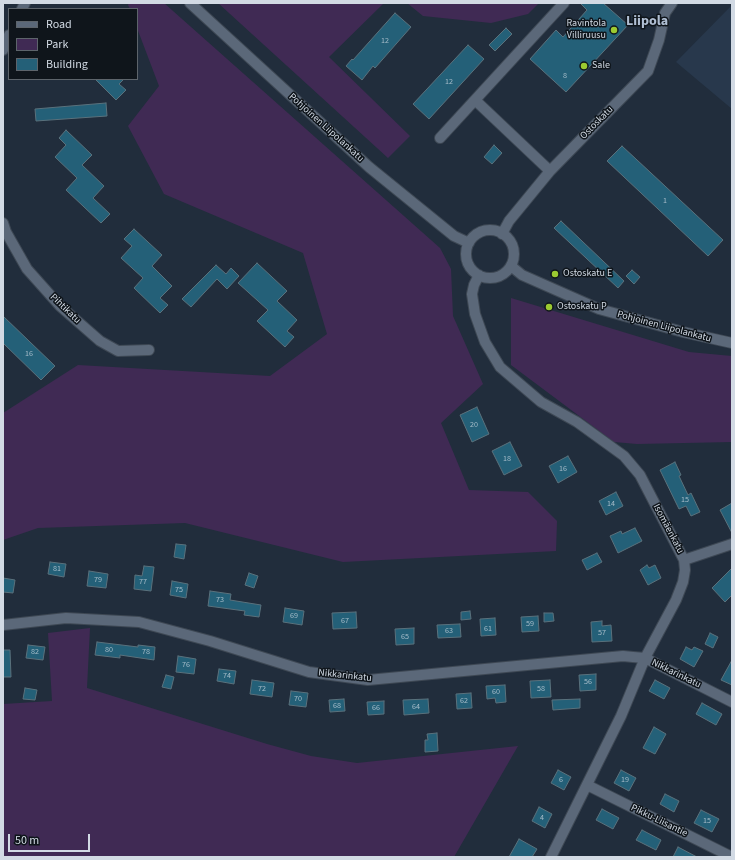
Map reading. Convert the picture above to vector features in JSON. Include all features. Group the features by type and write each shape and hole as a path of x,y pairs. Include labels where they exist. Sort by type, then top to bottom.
{"street":[{"name":"Pohjoinen Liipolankatu","path":"190,3 369,167 454,236 469,243"},
{"path":"440,138 564,3"},
{"name":"Ostoskatu","path":"502,234 509,221 550,170 648,72 659,40 665,14 672,3"},
{"path":"3,50 8,38"},
{"path":"475,100 550,170"},
{"name":"Pihtikatu","path":"4,230 27,269 60,306 100,341 118,351 149,350"},
{"path":"483,231 495,231 502,234 509,240 513,247 511,266 502,274 489,278 479,275 470,268 468,263 466,255 469,243 476,235 483,231"},
{"name":"Pohjoinen Liipolankatu","path":"511,266 522,275 599,309 683,332 732,343"},
{"name":"Isomäenkatu","path":"479,275 474,285 472,294 475,314 485,342 500,367 518,384 541,402 577,422 624,456 640,475 684,560 685,570 683,582 676,600 645,658 621,716 551,857"},
{"path":"684,560 732,544"},
{"name":"Nikkarinkatu","path":"3,625 66,618 139,622 210,641 308,672 368,680 623,656 645,658 732,702"},
{"name":"Pikku-Liisantie","path":"587,785 732,857"}],"shaded area":[{"path":"732,5 732,109 676,62"}],"green space":[{"path":"129,3 164,3 440,248 451,269 453,316 483,384 441,423 469,490 528,492 557,521 556,551 343,562 185,523 38,528 3,540 3,413 78,365 270,376 327,334 303,253 164,194 128,126 159,86 138,31 138,8 130,8"},
{"path":"218,3 384,3 329,57 410,136 388,158"},
{"path":"407,3 539,3 528,14 491,23 423,16"},
{"path":"511,298 689,352 732,356 732,442 637,444 614,442 511,365"},
{"path":"90,628 87,688 267,744 311,756 357,763 518,746 454,857 3,857 3,704 52,701 48,633"}],"building":[{"path":"580,3 603,3 628,25 566,92 530,59 556,30 563,37 587,10"},
{"path":"395,13 411,27 375,68 373,66 362,80 346,66"},
{"path":"506,28 512,34 495,51 489,45"},
{"path":"468,45 484,59 429,119 413,104"},
{"path":"96,80 123,80 119,84 126,90 116,100"},
{"path":"106,103 107,116 36,121 35,109"},
{"path":"66,130 92,155 82,165 104,186 93,198 110,214 101,223 66,190 77,178 55,157 66,145 59,138"},
{"path":"494,145 502,153 492,164 484,157"},
{"path":"622,146 723,240 708,256 607,161"},
{"path":"561,221 624,281 618,288 554,228"},
{"path":"134,229 162,255 152,266 172,286 160,298 168,305 160,313 134,288 143,278 121,258 132,246 124,239"},
{"path":"257,263 287,291 277,301 297,320 287,331 294,337 285,347 257,321 268,310 238,283"},
{"path":"216,265 226,274 231,268 239,276 227,289 217,279 191,307 182,299"},
{"path":"632,270 640,277 634,284 626,276"},
{"path":"3,316 55,366 41,380 3,343"},
{"path":"477,407 489,434 472,442 460,415"},
{"path":"510,442 522,466 504,475 492,451"},
{"path":"568,456 577,472 558,483 549,466"},
{"path":"675,462 681,475 679,476 688,495 691,493 700,512 691,516 686,506 679,509 660,470"},
{"path":"616,492 623,506 606,515 599,501"},
{"path":"732,503 732,533 720,510"},
{"path":"635,528 642,541 618,553 610,536 621,531 622,534"},
{"path":"176,544 186,545 184,559 174,557"},
{"path":"597,553 602,562 587,570 582,560"},
{"path":"50,562 66,564 64,577 48,574"},
{"path":"647,565 649,568 655,565 661,578 648,585 640,570"},
{"path":"144,566 154,567 151,591 134,589 135,575 142,576"},
{"path":"732,568 732,595 725,602 712,588"},
{"path":"89,571 108,574 106,588 87,586"},
{"path":"249,573 258,576 254,588 245,585"},
{"path":"3,578 15,580 13,593 3,592"},
{"path":"172,581 188,584 186,598 170,595"},
{"path":"210,591 231,594 230,600 261,605 259,617 244,615 245,611 208,606"},
{"path":"285,608 304,611 302,625 283,622"},
{"path":"470,611 471,619 461,620 461,612"},
{"path":"356,612 357,628 333,629 332,613"},
{"path":"544,613 553,613 554,621 544,622"},
{"path":"538,616 539,631 522,632 521,617"},
{"path":"495,618 496,635 481,636 480,619"},
{"path":"602,621 602,626 611,625 612,641 592,642 591,622"},
{"path":"460,624 461,637 438,638 437,625"},
{"path":"414,628 414,644 396,645 395,629"},
{"path":"710,633 718,637 713,648 705,644"},
{"path":"97,642 138,647 138,645 155,647 154,660 120,655 120,658 95,655"},
{"path":"28,645 45,647 43,660 26,658"},
{"path":"686,647 692,650 694,647 703,651 694,667 680,659"},
{"path":"3,650 10,650 11,677 3,677"},
{"path":"178,656 196,659 194,674 176,672"},
{"path":"732,660 732,685 721,680"},
{"path":"219,669 236,671 234,684 217,681"},
{"path":"596,674 596,690 580,691 579,675"},
{"path":"166,675 174,677 171,689 162,687"},
{"path":"252,680 274,683 272,697 250,694"},
{"path":"550,680 551,697 531,698 530,681"},
{"path":"655,680 670,688 664,699 649,691"},
{"path":"505,685 506,702 496,703 495,698 487,699 486,686"},
{"path":"25,688 37,690 35,700 23,699"},
{"path":"291,691 308,693 306,707 289,705"},
{"path":"471,693 472,708 457,709 456,694"},
{"path":"344,699 345,711 330,712 329,700"},
{"path":"428,699 429,713 404,715 403,700"},
{"path":"580,699 580,708 553,710 552,700"},
{"path":"384,701 384,714 368,715 367,702"},
{"path":"702,703 722,714 716,725 696,714"},
{"path":"654,727 666,734 655,754 643,748"},
{"path":"437,733 438,751 425,752 425,740 428,740 427,734"},
{"path":"558,770 571,777 564,790 551,783"},
{"path":"621,770 636,778 629,791 614,783"},
{"path":"665,794 679,801 674,812 660,804"},
{"path":"539,807 552,814 545,828 532,821"},
{"path":"602,809 619,818 613,829 596,820"},
{"path":"701,810 719,819 712,832 694,823"},
{"path":"642,830 661,840 656,850 636,840"},
{"path":"519,839 537,849 532,857 509,857"},
{"path":"678,847 697,857 673,857"}],"place":[{"name":"Ravintola Villiruusu","path":"614,30"},
{"name":"Sale","path":"584,66"},
{"name":"Ostoskatu E","path":"555,274"},
{"name":"Ostoskatu P","path":"549,307"}],"district":[{"name":"Liipola","path":"647,22"}]}
